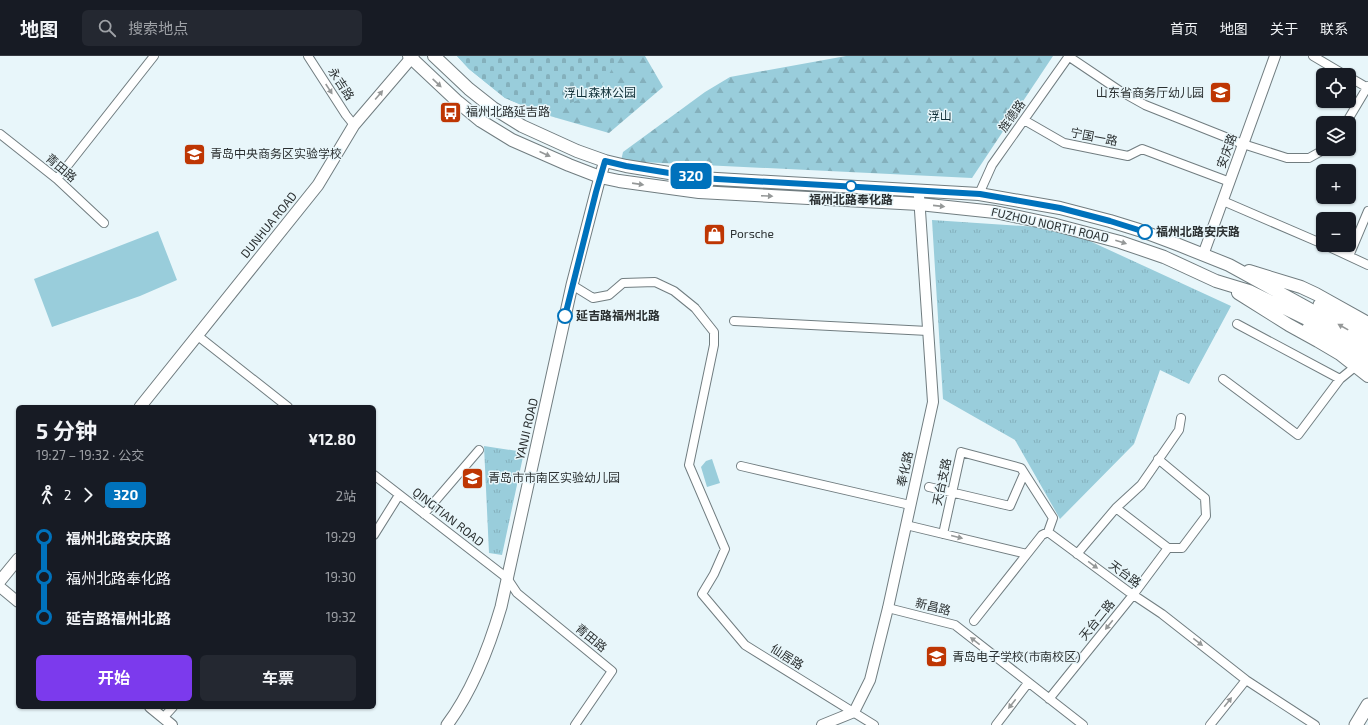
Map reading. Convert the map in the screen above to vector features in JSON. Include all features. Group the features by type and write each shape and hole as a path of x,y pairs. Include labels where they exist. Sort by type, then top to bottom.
{"highway":[{"path":"1320,305 1368,332"},
{"path":"1309,328 1348,350 1362,365"},
{"path":"1357,725 1368,705"},
{"path":"1362,725 1368,717"}],"main road":[{"name":"FUZHOU NORTH ROAD","path":"434,56 469,89 510,119 522,126 578,151 605,161 626,166 700,178 919,189 980,194 1060,208 1145,232 1229,265 1344,328 1368,343"},
{"name":"DUNHUA ROAD","path":"142,405 318,185 354,125 411,57"},
{"name":"FUZHOU NORTH ROAD","path":"411,57 458,102 481,121 512,140 600,177 699,192 919,204 995,212 1052,224 1120,242 1164,257 1216,281 1249,291 1339,336 1368,355"},
{"name":"YANJI ROAD","path":"447,725 468,690 493,635 501,607 572,285 605,161"},
{"path":"1229,265 1301,287 1368,323"},
{"path":"1258,273 1320,305"},
{"path":"1216,281 1289,325 1362,365 1368,376"},
{"path":"1242,296 1309,328"},
{"path":"0,581 16,561"},
{"path":"1357,725 1368,713"}],"street":[{"path":"57,180 154,56"},
{"name":"永吉路","path":"308,56 354,125"},
{"path":"1069,56 1120,91 1145,105 1243,144 1287,158 1309,158 1316,154"},
{"name":"旌德路","path":"980,194 992,165 1069,56"},
{"name":"安庆路","path":"1203,255 1275,56"},
{"path":"1313,56 1333,68"},
{"path":"1350,116 1368,87 1356,81"},
{"name":"宁国一路","path":"1024,120 1064,143 1128,156 1142,149 1230,182"},
{"name":"青田路","path":"0,134 57,180 104,223"},
{"name":"奉化路","path":"854,712 870,680 888,608 933,402 919,189"},
{"path":"1223,201 1316,241"},
{"path":"1349,256 1368,211"},
{"path":"1341,252 1368,264"},
{"name":"仙居路","path":"572,285 593,298 609,295 623,283 655,282 674,290 695,308 714,332 714,345 689,465 725,549 714,574 702,594 744,645 874,725"},
{"path":"734,321 928,330"},
{"path":"1237,324 1340,379"},
{"path":"198,336 285,405"},
{"path":"1223,379 1298,435 1340,379 1362,365"},
{"path":"1077,554 1116,508 1141,485 1178,430 1181,418"},
{"path":"424,514 479,450"},
{"name":"天台支路","path":"943,534 961,452 1021,468 1053,518 1048,532"},
{"path":"1116,508 1168,548 1182,548 1206,516 1205,498 1158,459"},
{"path":"741,466 910,505"},
{"path":"929,487 1010,506 1024,474"},
{"name":"QINGTIAN ROAD","path":"376,477 507,578"},
{"path":"376,532 399,495"},
{"path":"906,525 1026,554"},
{"path":"974,621 1026,554 1042,535 1048,532"},
{"name":"天台路","path":"1048,532 1133,595 1162,614 1246,680 1312,724"},
{"name":"天台二路","path":"1049,699 1133,595 1168,548"},
{"name":"青田路","path":"507,578 517,593 612,671 575,725"},
{"path":"0,587 16,600"},
{"name":"新昌路","path":"888,608 954,625 1083,725"},
{"path":"1210,725 1246,680"},
{"path":"996,725 1028,682"},
{"path":"152,709 172,725"},
{"path":"163,718 171,709"},
{"path":"822,725 854,712"}],"green space":[{"name":"浮山森林公园","path":"457,56 645,56 663,87 609,133 543,114 505,98 469,69"},
{"path":"457,56 620,56 598,92 543,114 505,98 469,69"},
{"name":"浮山","path":"846,56 1053,56 972,178 621,161 623,152 705,92 730,77"},
{"path":"932,220 1037,227 1081,237 1231,306 1189,384 1160,370 1134,444 1060,519 1015,440 943,399"},
{"path":"158,231 177,280 140,296 52,327 34,279"},
{"path":"484,446 524,452 502,555 489,553"},
{"path":"712,459 720,483 707,487 701,467 706,461"}],"bus line":[{"name":"320","path":"565,316 605,161 626,166 700,178 919,189 980,194 1060,208 1145,232"}],"place":[{"name":"山东省商务厅幼儿园","path":"1220,93"},
{"name":"福州北路延吉路","path":"451,112"},
{"name":"青岛中央商务区实验学校","path":"195,154"},
{"name":"福州北路奉化路","path":"851,186"},
{"name":"福州北路安庆路","path":"1145,232"},
{"name":"Porsche","path":"714,234"},
{"name":"延吉路福州北路","path":"565,316"},
{"name":"青岛市市南区实验幼儿园","path":"472,478"},
{"name":"青岛电子学校(市南校区)","path":"936,657"}]}
